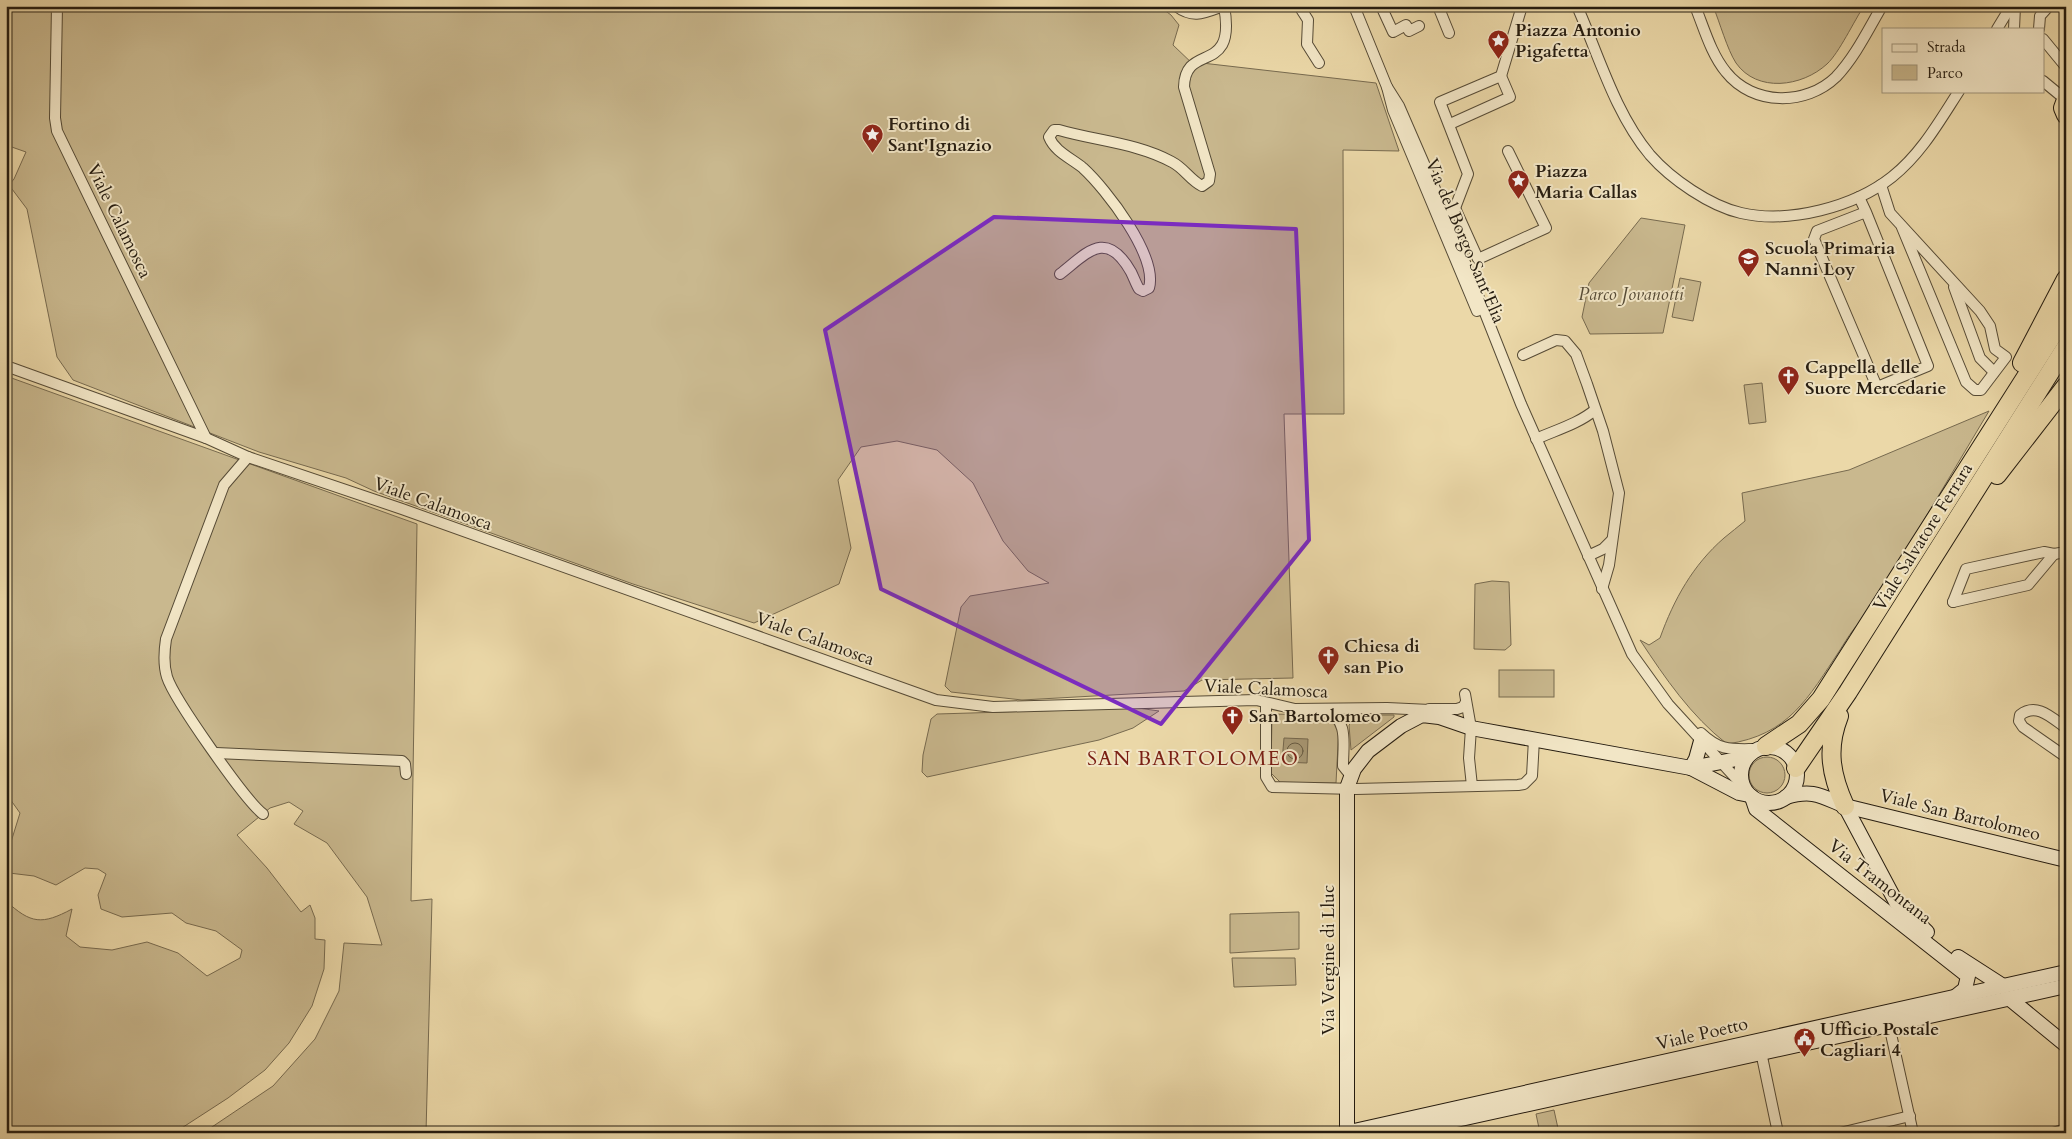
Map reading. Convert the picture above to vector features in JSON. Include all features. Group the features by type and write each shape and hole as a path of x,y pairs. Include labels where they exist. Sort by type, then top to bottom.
{"highway":[{"path":"2066,100 2063,108 2066,115"},
{"path":"1994,425 1996,414 2066,279"},
{"name":"Viale Salvatore Ferrara","path":"1757,751 1799,724 1821,699 2066,314"},
{"name":"Viale Salvatore Ferrara","path":"1796,769 1848,692 2066,347"},
{"path":"1971,497 1984,492 2066,386"},
{"path":"1838,803 1832,775 1832,741 1848,692"}],"street":[{"name":"Viale Calamosca","path":"57,6 55,110 57,131 206,438"},
{"path":"1060,274 1092,248 1103,247 1111,249 1130,271 1138,288 1143,291 1147,289 1150,278 1147,258 1108,194 1081,167 1058,149 1049,137 1054,130 1133,146 1172,162 1196,183 1202,186 1206,184 1210,174 1184,87 1184,78 1186,72 1195,62 1214,55 1222,47 1226,36 1227,24 1223,6 1199,15 1188,14 1176,6"},
{"path":"1299,6 1308,20 1307,44 1319,63"},
{"name":"Via del Borgo Sant'Elia","path":"1354,6 1387,87 1399,106 1510,390 1521,404"},
{"path":"1381,6 1393,32 1406,25 1409,31 1419,26"},
{"path":"1438,6 1450,33"},
{"path":"1450,124 1510,97 1501,76 1522,6"},
{"path":"1577,6 1630,128 1670,175 1704,198 1741,213 1773,216 1816,211 1859,197 1881,184 1920,150 1957,92"},
{"path":"1696,6 1718,60 1727,74 1759,94 1785,98 1809,94 1835,78 1846,65 1882,6"},
{"path":"1998,28 2011,6"},
{"path":"2014,28 2015,6"},
{"path":"2039,28 2040,16 2048,6"},
{"path":"2044,40 2066,67"},
{"path":"1478,259 1456,208 1468,174 1440,102 1501,76"},
{"path":"2044,82 2066,100"},
{"path":"1466,264 1546,228 1508,150"},
{"path":"1881,184 1890,213 1980,311 1990,326 1995,349 2006,357 1981,390 1976,390 1966,382 1901,225"},
{"path":"1859,197 1866,212 1928,366 1878,387 1814,239 1816,231 1866,212"},
{"path":"1441,214 1456,208"},
{"name":"Via del Borgo Sant'Elia","path":"1441,214 1466,264 1521,404 1632,654 1668,704 1748,792"},
{"path":"1953,283 1980,358 1994,372"},
{"path":"1523,355 1556,340 1565,341 1576,354 1603,431 1619,493 1618,516 1611,541 1609,565 1602,589"},
{"name":"Viale Calamosca","path":"6,366 206,438 248,457 402,509 936,700 992,707 1256,700 1295,709 1325,708 1434,713 1463,707 1465,698 1470,712 1471,728"},
{"path":"1536,439 1581,421 1595,410"},
{"path":"248,457 224,485 166,639 164,651 167,676 172,688 216,753 263,814"},
{"path":"1588,556 1603,549 1611,541"},
{"path":"2054,554 2028,585 1953,602 1966,569 2044,552 2054,554 2066,552"},
{"path":"1266,703 1266,777 1269,785 1279,788 1349,782 1472,786 1518,785 1529,780 1533,771 1534,739"},
{"name":"Via del Borgo Sant'Elia","path":"1668,704 1716,746 1730,750 1757,751"},
{"path":"1325,708 1340,720 1343,729 1343,766 1349,782"},
{"path":"2066,728 2041,710 2025,711 2020,715 2023,727 2062,755 2066,744"},
{"path":"1349,782 1354,769 1368,752 1401,726 1422,715 1434,713 1471,728 1690,768 1739,793 1748,792 1768,804 1786,797 1795,783 1796,769 1784,752 1778,748 1757,751 1720,762 1690,768"},
{"path":"1471,728 1469,758 1472,786"},
{"path":"1690,768 1696,759 1701,741"},
{"path":"1748,792 1741,772 1757,751"},
{"path":"216,753 402,761 405,764 406,774"},
{"name":"Viale San Bartolomeo","path":"1796,769 1817,790 1838,803 1862,838"},
{"name":"Via Vergine di Lluc","path":"1346,1133 1349,782"},
{"name":"Via Tramontana","path":"1748,792 1756,809 1968,976 1965,989 1954,997"},
{"name":"Viale San Bartolomeo","path":"1786,797 1806,792 1878,814 2066,860"},
{"path":"1862,838 1866,823 1878,814"},
{"name":"Via Tramontana","path":"1862,838 1896,902 1926,932 1965,962 2003,986"},
{"path":"1872,900 1882,896 1887,887"},
{"name":"Viale Poetto","path":"1346,1133 2066,972"},
{"name":"Viale Poetto","path":"1397,1133 2066,986"},
{"path":"2039,1024 2034,1012 2036,1002 2044,991"},
{"path":"2010,999 2021,1005 2039,1024 2066,1046"},
{"path":"1889,1025 1913,1133"},
{"path":"1761,1052 1778,1133"},
{"path":"1840,1133 1910,1116"},
{"path":"2053,1133 2066,1129"}],"highlighted area":[{"path":"994,217 1296,229 1309,540 1161,724 881,589 825,330"}],"green space":[{"path":"6,6 1159,6 1171,15 1179,25 1173,45 1196,67 1202,63 1376,83 1399,151 1343,150 1344,414 1284,414 1293,678 1202,680 1184,691 1022,700 951,692 945,686 961,607 970,596 1049,583 1028,571 1003,541 973,483 937,450 897,441 861,447 838,480 851,548 839,584 754,623 633,584 374,491 346,478 259,452 73,380 57,357 27,209 9,185 14,179 26,152 6,145"},
{"path":"1713,6 1864,6 1832,59 1817,72 1793,82 1767,83 1745,73 1736,63"},
{"name":"Parco Jovanotti","path":"1641,218 1685,225 1663,333 1590,334 1582,317 1589,283"},
{"path":"1680,278 1701,282 1693,321 1672,317"},
{"path":"6,376 417,524 411,901 432,899 426,1133 203,1133 273,1086 315,1039 339,991 344,943 382,945 367,897 327,843 294,824 303,811 289,802 270,808 237,835 267,868 301,912 310,905 315,918 315,939 325,940 324,969 312,1006 289,1043 265,1070 228,1098 174,1133 6,1133 6,901 23,914 37,920 53,918 72,909 66,936 80,947 112,950 147,942 178,953 207,976 240,958 242,950 216,931 186,923 172,913 122,917 101,909 98,895 106,874 98,869 85,868 56,885 34,876 9,873 6,858 20,813 10,799 6,801"},
{"path":"1762,383 1766,422 1749,424 1744,385"},
{"path":"1989,411 1868,614 1852,631 1807,698 1782,723 1748,739 1727,744 1690,709 1640,640 1649,645 1660,638 1678,596 1694,571 1713,548 1745,521 1742,493 1849,470"},
{"path":"1492,581 1509,582 1511,645 1505,650 1474,649 1475,584"},
{"path":"1499,670 1554,670 1554,697 1499,697"},
{"path":"1138,708 1159,711 1133,728 1099,740 927,777 922,772 923,755 931,719 937,714"},
{"path":"1272,714 1325,715 1339,726 1336,783 1281,783 1271,773"},
{"path":"1359,715 1394,715 1394,717 1351,750 1349,725"},
{"path":"1767,757 1774,758 1780,762 1784,768 1784,782 1780,788 1774,792 1767,793 1760,792 1754,788 1750,782 1749,775 1750,768 1754,762 1760,758"},
{"path":"1299,912 1299,949 1230,953 1230,914"},
{"path":"1232,958 1295,958 1296,985 1234,987"},
{"path":"1554,1110 1559,1133 1540,1133 1536,1114"}],"water":[{"path":"1284,738 1308,739 1307,763 1282,762"}],"place":[{"name":"Piazza Antonio Pigafetta","path":"1499,59"},
{"name":"Fortino di Sant'Ignazio","path":"872,153"},
{"name":"Piazza Maria Callas","path":"1519,200"},
{"name":"Scuola Primaria Nanni Loy","path":"1749,277"},
{"name":"Cappella delle Suore Mercedarie","path":"1789,396"},
{"name":"Chiesa di san Pio","path":"1328,675"},
{"name":"San Bartolomeo","path":"1233,735"},
{"name":"Ufficio Postale Cagliari 4","path":"1804,1058"}],"district":[{"name":"SAN BARTOLOMEO","path":"1193,758"}]}
